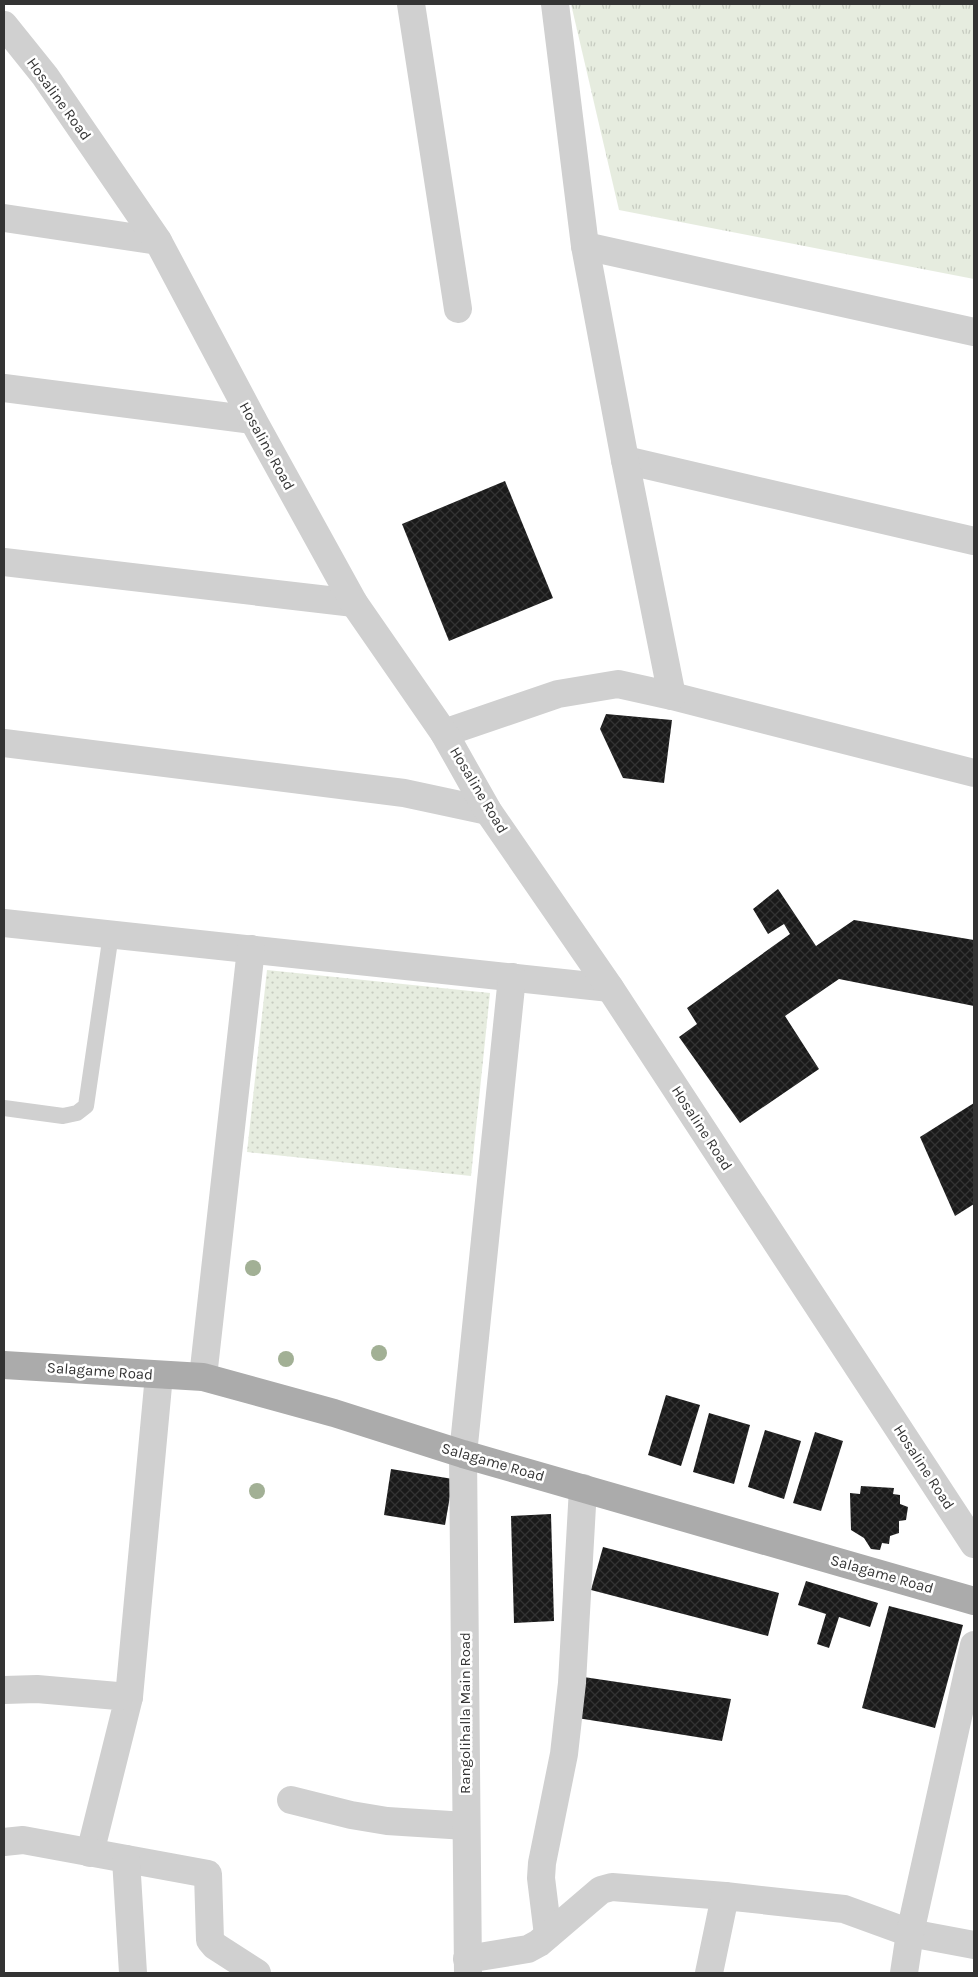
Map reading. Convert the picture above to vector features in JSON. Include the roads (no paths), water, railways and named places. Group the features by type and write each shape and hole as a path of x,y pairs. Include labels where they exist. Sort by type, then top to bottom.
{"main road":[{"name":"Salagame Road","path":"4,1365 203,1377 334,1413 463,1454 974,1601"}],"street":[{"path":"412,4 458,309"},
{"path":"555,4 585,246 672,696"},
{"name":"Hosaline Road","path":"4,25 14,50 45,76 158,241 252,420 354,603 444,733 488,810 610,988 974,1544"},
{"path":"4,218 158,241"},
{"path":"585,246 974,332"},
{"path":"4,388 252,420"},
{"path":"625,460 974,541"},
{"path":"4,562 354,603"},
{"path":"444,733 558,694 618,684 974,773"},
{"path":"4,743 404,793 488,810"},
{"path":"4,922 610,988"},
{"path":"203,1377 251,949"},
{"name":"Rangolihalla Main Road","path":"467,1966 463,1454 512,977"},
{"path":"90,1852 129,1697 159,1375"},
{"path":"548,1935 541,1878 542,1863 564,1754 572,1683 582,1488"},
{"path":"904,1973 910,1933 974,1645"},
{"path":"4,1690 37,1689 129,1697"},
{"path":"291,1800 351,1815 388,1821 466,1826"},
{"path":"4,1842 23,1840 208,1874 210,1940 215,1946 257,1973"},
{"path":"126,1859 133,1973"},
{"path":"467,1966 528,1950 539,1943 592,1896 601,1890 612,1887 725,1896 844,1909 910,1933 974,1945"},
{"path":"708,1973 725,1896"},
{"path":"215,1946 218,1973"}],"lane":[{"path":"4,1108 63,1116 77,1113 86,1106 111,934"}]}
